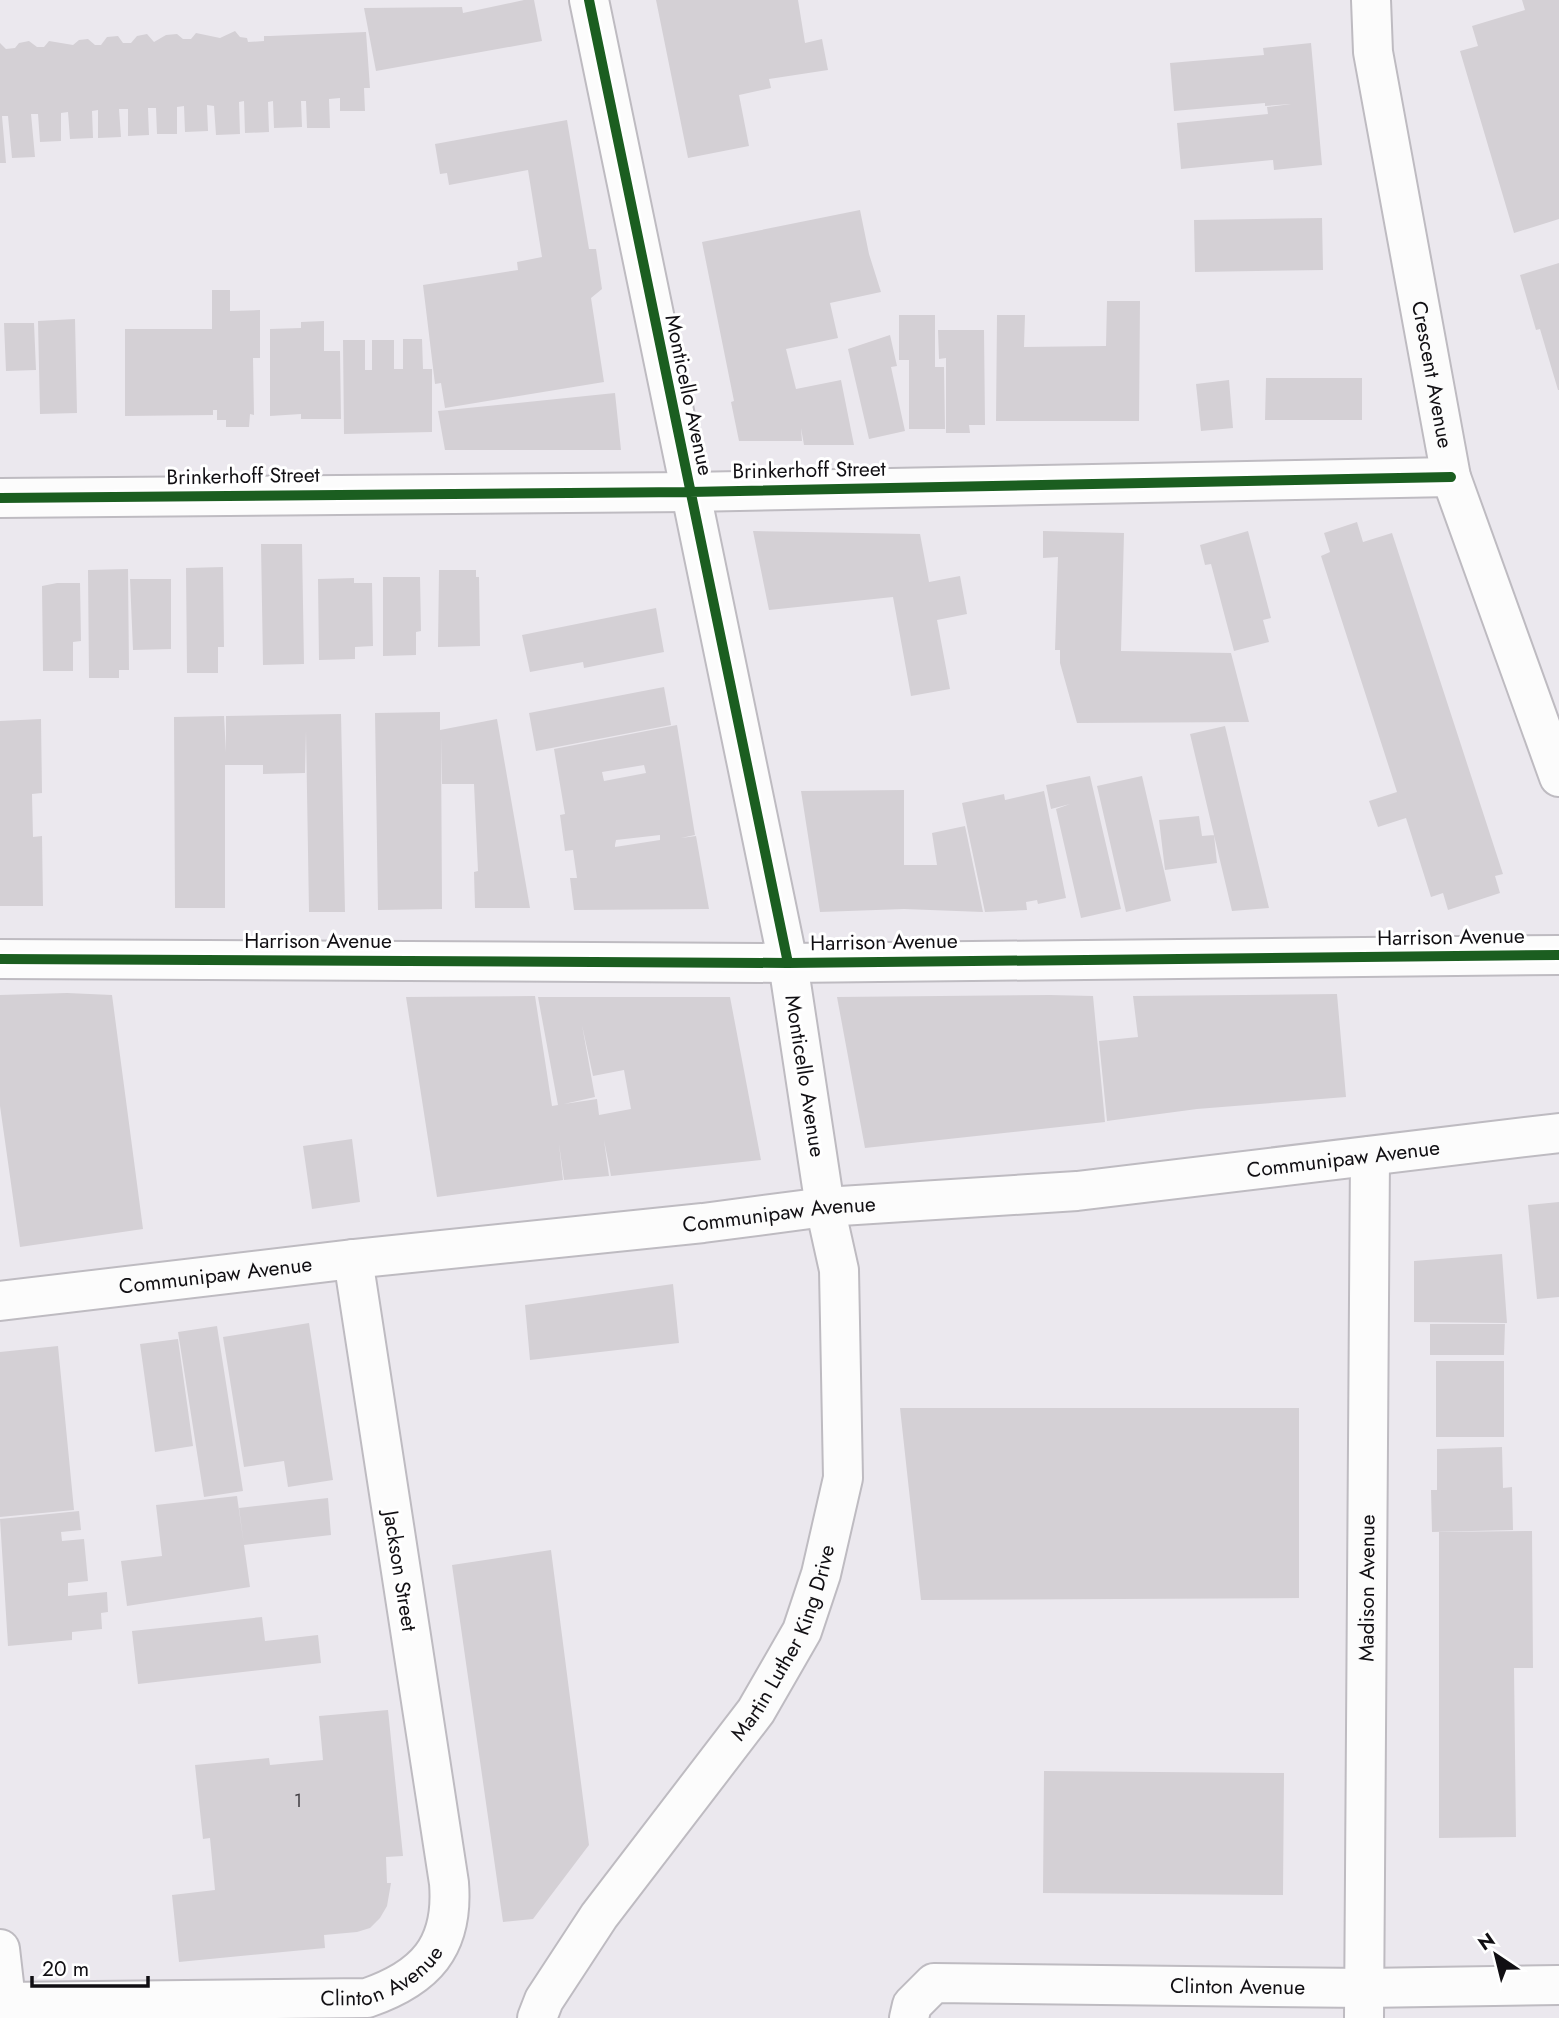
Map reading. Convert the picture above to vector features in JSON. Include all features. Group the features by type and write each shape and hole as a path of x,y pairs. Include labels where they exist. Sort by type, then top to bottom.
{"street":[{"name":"Monticello Avenue","path":"589,0 788,962 825,1206"},
{"name":"Crescent Avenue","path":"1371,0 1373,52 1451,477 1559,777"},
{"name":"Brinkerhoff Street","path":"0,498 689,492 1451,477"},
{"name":"Harrison Avenue","path":"0,958 788,962 1559,955"},
{"name":"Communipaw Avenue","path":"0,1301 353,1259 703,1223 825,1206 1077,1191 1559,1133"},
{"name":"Madison Avenue","path":"1364,2003 1370,1156"},
{"name":"Martin Luther King Drive","path":"537,2018 544,2000 599,1916 757,1711 802,1631 821,1574 843,1478 839,1270 825,1206"},
{"name":"Jackson Street","path":"353,1259 449,1884"},
{"name":"Clinton Avenue","path":"5,2007 367,1998 398,1987 438,1950 447,1931 451,1908 449,1884"},
{"path":"0,1949 5,2007"},
{"name":"Clinton Avenue","path":"914,2006 934,1983 960,1982 1364,2003 1559,1985"}],"building":[{"path":"534,0 542,41 376,71 364,8 462,7 463,13"},
{"path":"656,0 798,0 805,43 822,39 828,70 769,79 771,88 739,95 749,146 688,158"},
{"path":"1522,0 1559,0 1559,219 1514,233 1460,51 1478,46 1472,26 1525,10"},
{"path":"235,31 240,37 247,38 248,42 264,41 264,36 366,32 370,88 364,88 365,111 340,111 340,98 329,99 330,128 307,128 306,101 301,101 302,127 274,128 273,101 268,102 269,132 245,133 244,101 239,102 240,134 216,135 214,106 207,105 208,131 185,132 184,106 177,107 177,134 157,134 156,108 148,108 149,135 128,136 128,109 119,109 121,137 98,138 98,110 92,111 93,138 70,139 68,112 61,113 61,141 40,142 38,114 31,114 35,157 12,158 8,116 2,116 6,163 0,163 0,43 6,49 29,41 37,47 44,47 49,41 73,45 79,40 88,39 95,45 101,45 107,37 118,36 123,43 131,43 137,36 147,34 154,42 166,35 177,34 183,39 191,39 196,33 220,38"},
{"path":"1311,43 1322,165 1274,170 1273,160 1181,169 1177,123 1268,114 1267,107 1291,104 1265,106 1265,103 1174,111 1170,63 1264,55 1263,48"},
{"path":"567,120 589,249 596,249 602,289 591,298 604,382 445,408 441,383 435,384 423,285 518,270 517,262 542,257 528,170 449,185 447,173 440,174 435,144"},
{"path":"860,210 869,254 881,292 830,303 838,338 786,349 796,389 841,380 854,445 804,445 801,428 802,441 739,441 731,402 734,401 702,242"},
{"path":"1322,218 1323,270 1195,272 1194,220"},
{"path":"1559,263 1559,390 1558,390 1520,275"},
{"path":"212,290 230,290 230,311 260,310 260,358 253,358 254,415 250,414 249,427 226,427 226,420 217,420 217,410 213,410 213,415 125,416 125,329 212,329"},
{"path":"1107,301 1140,301 1139,421 996,421 997,315 1025,315 1024,347 1106,346"},
{"path":"899,315 935,315 935,367 944,367 945,429 909,429 909,360 899,360"},
{"path":"75,319 77,413 40,414 38,321"},
{"path":"324,321 324,351 340,351 341,419 301,419 301,414 270,416 270,329 301,328 301,322"},
{"path":"4,323 34,323 36,370 6,371"},
{"path":"938,330 984,330 985,425 969,425 970,433 946,433 946,358 939,359"},
{"path":"890,335 897,366 891,367 905,431 869,439 848,349"},
{"path":"403,339 422,339 423,369 432,369 432,432 344,434 343,340 365,340 365,370 372,370 372,340 394,340 394,369 403,369"},
{"path":"1266,378 1362,378 1362,420 1265,420"},
{"path":"1229,380 1233,428 1201,431 1196,384"},
{"path":"615,393 621,450 445,450 438,411"},
{"path":"1357,522 1363,542 1392,533 1503,874 1495,876 1500,893 1448,910 1443,893 1431,897 1406,818 1378,827 1369,801 1397,792 1321,556 1330,552 1324,533"},
{"path":"753,531 920,534 929,582 960,576 967,614 937,620 950,689 911,696 893,597 769,610"},
{"path":"1043,531 1124,533 1121,651 1231,653 1249,722 1077,723 1060,663 1060,650 1055,650 1058,557 1043,558"},
{"path":"1248,531 1271,618 1263,620 1269,642 1234,651 1211,564 1205,565 1200,545"},
{"path":"261,544 302,544 304,664 263,665"},
{"path":"223,567 224,647 218,647 218,673 187,673 186,568"},
{"path":"128,569 129,670 119,670 119,678 89,678 88,570"},
{"path":"439,570 476,570 476,577 479,577 480,646 438,647"},
{"path":"383,577 420,577 421,631 416,632 416,655 383,656"},
{"path":"354,578 354,583 372,583 373,646 355,647 355,659 319,660 318,579"},
{"path":"130,579 171,579 171,649 133,650"},
{"path":"80,583 81,641 73,642 73,671 43,671 42,586"},
{"path":"656,608 664,652 584,668 583,662 530,672 522,635"},
{"path":"664,687 671,725 536,751 529,713"},
{"path":"440,712 440,730 497,719 530,908 475,908 474,872 478,871 474,784 442,784 441,737 442,909 378,910 375,713"},
{"path":"341,714 345,912 309,912 306,731 305,773 263,774 263,765 225,765 225,908 175,908 174,717 224,716 226,752 226,716"},
{"path":"41,719 42,793 32,794 33,837 42,836 43,906 0,906 0,721"},
{"path":"677,725 695,835 681,838 696,836 709,909 574,910 570,878 577,878 573,850 565,851 560,815 565,814 554,749","holes":["644,765 646,773 604,781 602,772","660,835 660,840 615,847 616,840"]},
{"path":"1225,726 1269,908 1232,911 1190,734"},
{"path":"1090,776 1121,909 1081,918 1056,809 1070,804 1051,809 1046,785"},
{"path":"1142,776 1171,901 1126,912 1097,786"},
{"path":"904,790 904,865 937,865 932,833 965,826 983,912 904,909 820,912 801,791"},
{"path":"1044,791 1066,898 1038,904 1037,900 1026,902 1027,910 985,912 962,803 1004,794 1005,800"},
{"path":"1199,816 1202,836 1214,835 1217,863 1165,870 1159,820"},
{"path":"1337,994 1346,1097 1197,1109 1107,1121 1099,1041 1138,1037 1133,996"},
{"path":"0,995 112,995 143,1229 20,1247 0,1106"},
{"path":"535,996 552,1106 558,1105 538,997 730,997 761,1160 611,1176 604,1140 609,1176 564,1180 559,1144 563,1180 437,1197 406,997","holes":["582,1025 593,1076 624,1070 631,1109 599,1115 597,1099 564,1104 595,1097"]},
{"path":"1093,996 1105,1122 865,1148 837,997"},
{"path":"352,1139 360,1202 312,1209 303,1146"},
{"path":"1559,1202 1559,1297 1537,1299 1528,1205"},
{"path":"1502,1254 1507,1323 1414,1322 1414,1261"},
{"path":"673,1284 679,1343 530,1360 525,1305"},
{"path":"309,1323 333,1480 288,1487 284,1461 244,1467 223,1337"},
{"path":"1430,1324 1505,1324 1504,1355 1430,1355"},
{"path":"217,1326 243,1491 204,1497 178,1332"},
{"path":"178,1339 193,1446 155,1452 140,1344"},
{"path":"58,1346 74,1510 0,1517 0,1352"},
{"path":"1436,1361 1504,1361 1504,1437 1436,1437"},
{"path":"900,1408 1299,1408 1299,1598 921,1600"},
{"path":"1502,1447 1503,1488 1512,1487 1513,1530 1432,1532 1431,1490 1437,1490 1437,1449"},
{"path":"237,1496 250,1587 127,1606 121,1561 162,1556 156,1505"},
{"path":"328,1498 331,1535 244,1545 239,1508"},
{"path":"79,1511 81,1530 61,1532 62,1541 84,1539 88,1581 68,1583 68,1596 107,1592 108,1612 101,1613 102,1629 72,1632 72,1640 8,1646 0,1519"},
{"path":"1532,1531 1533,1668 1514,1668 1516,1837 1439,1838 1439,1532"},
{"path":"551,1550 589,1845 533,1919 503,1922 452,1565"},
{"path":"262,1617 265,1641 318,1635 321,1663 138,1684 132,1631"},
{"path":"388,1710 403,1856 386,1857 387,1883 391,1883 387,1906 380,1918 370,1928 357,1932 324,1935 325,1948 179,1962 172,1895 215,1890 210,1838 203,1839 195,1765 269,1758 270,1765 323,1760 319,1716"},
{"path":"1044,1771 1284,1773 1283,1895 1043,1893"}],"cycle path":[{"path":"589,0 788,963"},
{"path":"0,498 689,492 1451,477"},
{"path":"0,959 788,963 1559,955"}]}
